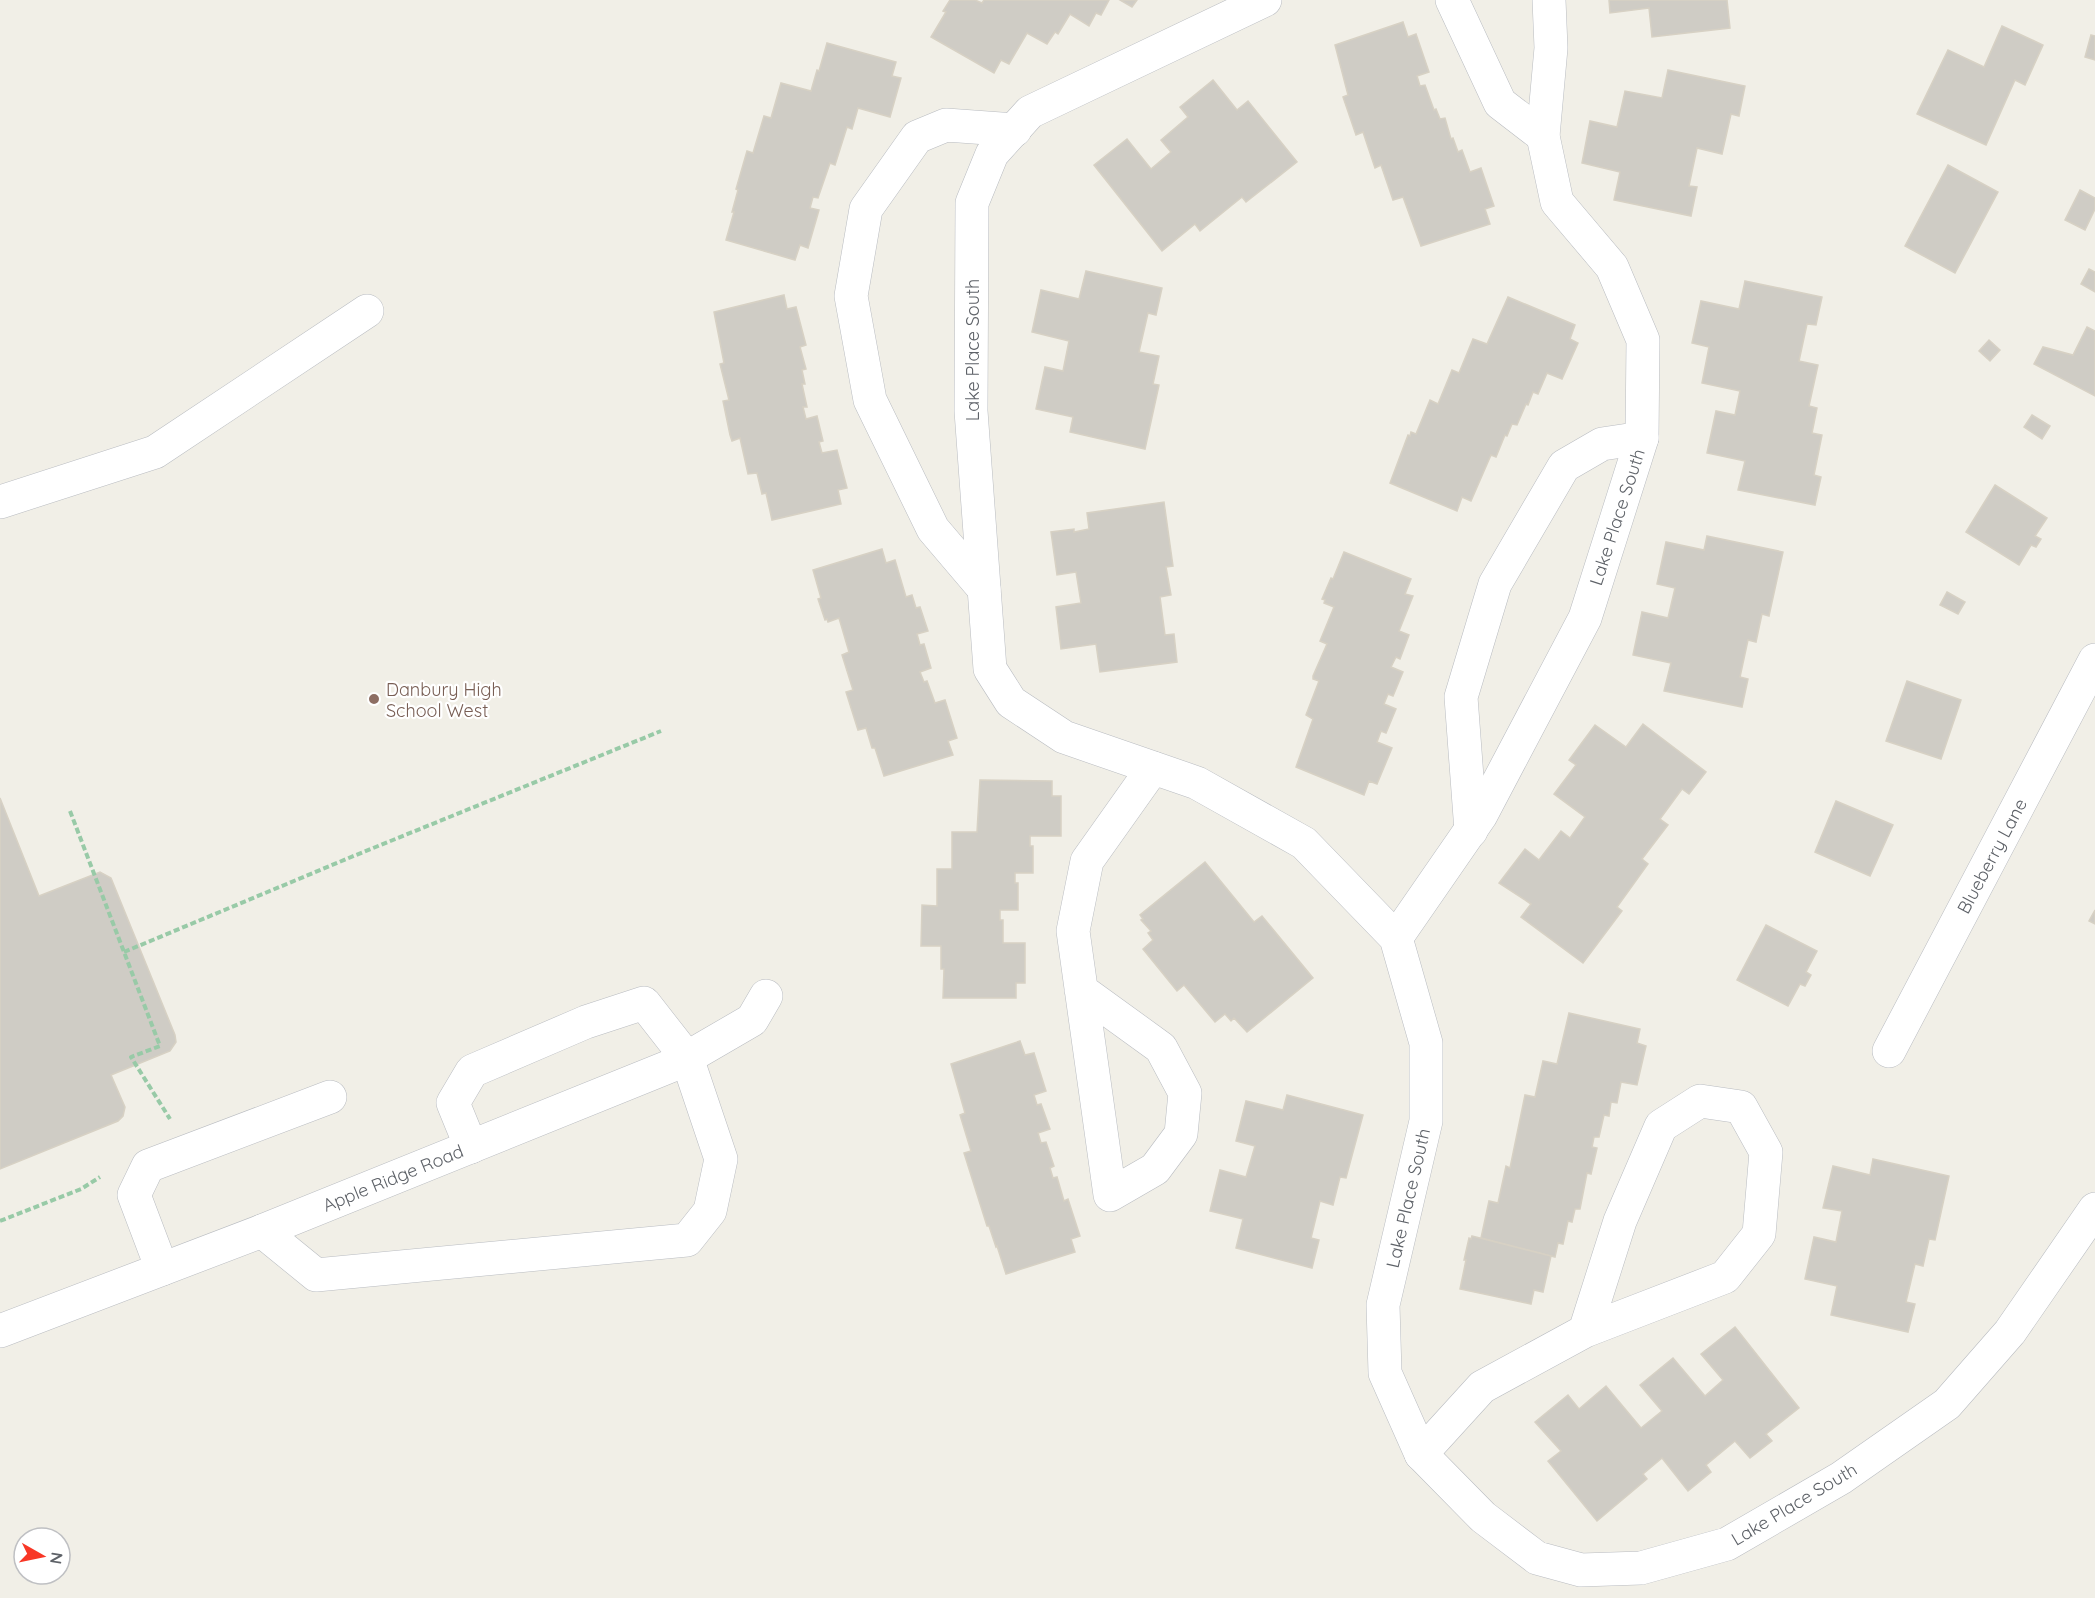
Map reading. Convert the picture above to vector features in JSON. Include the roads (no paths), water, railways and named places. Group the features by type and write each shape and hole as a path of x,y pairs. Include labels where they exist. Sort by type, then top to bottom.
{"street":[{"name":"Lake Place South","path":"1265,0 1030,112 992,154 972,203 971,411 990,669 1011,702 1064,737 1197,783 1304,843 1396,938 1426,1043 1426,1121 1383,1305 1385,1373 1421,1454 1483,1517 1537,1558 1581,1570 1641,1568 1727,1544 1841,1478 1947,1404 2010,1332 2095,1209"},
{"path":"1452,0 1500,103 1543,136"},
{"name":"Lake Place South","path":"1396,938 1481,815 1585,618 1642,438 1643,340 1612,267 1557,202 1543,136 1551,48 1549,0"},
{"path":"984,589 933,529 870,400 851,296 866,209 917,137 946,125 1015,130"},
{"path":"0,502 155,452 367,311"},
{"path":"1471,831 1461,697 1495,584 1564,466 1602,444 1642,438"},
{"name":"Blueberry Lane","path":"1889,1052 2095,660"},
{"path":"1081,990 1161,1048 1185,1093 1181,1134 1155,1169 1110,1195 1104,1150 1081,990 1073,931 1087,861 1153,768"},
{"name":"Apple Ridge Road","path":"0,1330 262,1231 687,1058 752,1020 766,996"},
{"path":"262,1231 316,1275 687,1240 710,1211 721,1159 687,1058 644,1003 586,1022 472,1071 453,1103 471,1147"},
{"path":"162,1269 134,1195 148,1166 330,1097"},
{"path":"1421,1454 1482,1387 1585,1331 1725,1277 1760,1234 1766,1152 1741,1107 1700,1101 1660,1126 1620,1221 1585,1331"}],"place":[{"name":"Danbury High School West","path":"374,699"}]}
